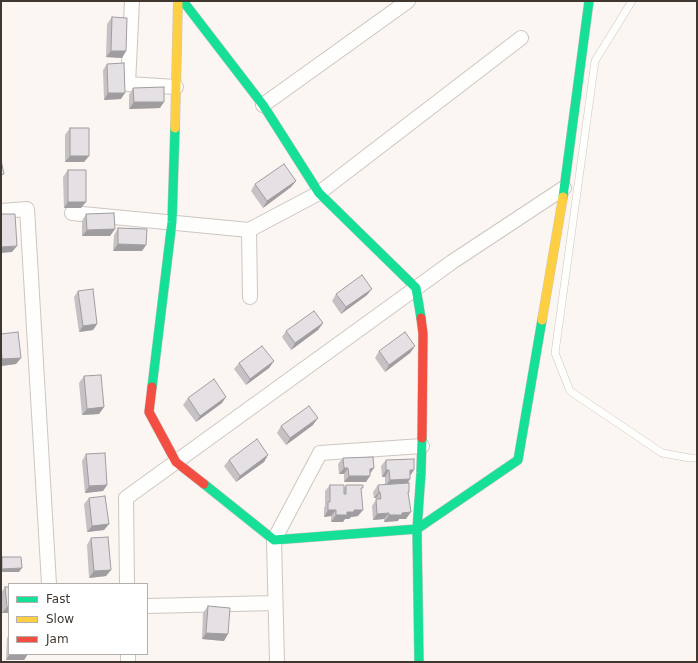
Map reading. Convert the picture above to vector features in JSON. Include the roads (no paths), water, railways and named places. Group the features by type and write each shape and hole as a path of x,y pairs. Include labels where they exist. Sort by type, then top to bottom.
{"street":[{"path":"132,1 128,84 176,87"},
{"path":"178,1 172,222 149,412 176,462 274,540 417,529 518,460 564,188 589,1"},
{"path":"183,1 263,105 319,193 416,288 423,334 422,446 417,529 419,662"},
{"path":"263,105 408,1"},
{"path":"72,214 249,230 319,193 521,38"},
{"path":"127,583 126,498 452,262 564,188"},
{"path":"1,211 27,209 49,583"},
{"path":"249,230 250,297"},
{"path":"277,662 274,540 320,453 422,446"},
{"path":"148,606 275,603"}],"lane":[{"path":"632,1 595,61 555,353 570,391 662,453 697,458"}]}
